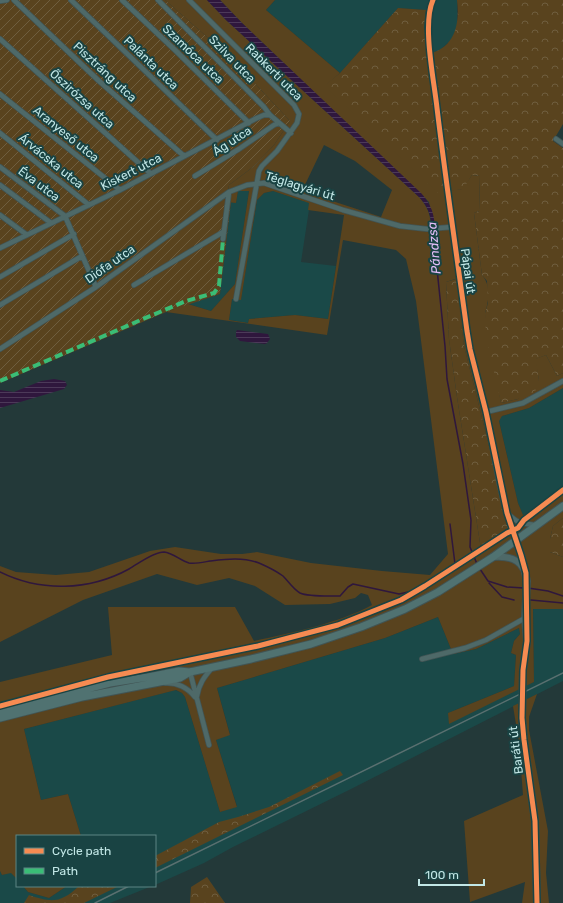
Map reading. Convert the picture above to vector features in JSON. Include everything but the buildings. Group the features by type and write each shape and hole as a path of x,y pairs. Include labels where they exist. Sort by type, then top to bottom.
{"main road":[{"path":"0,711 110,683 179,671 190,672 213,668 311,644 361,627 416,603 471,572 563,506"},
{"path":"0,718 82,698 180,678 190,672"}],"street":[{"path":"0,1 7,0"},
{"name":"Pisztráng utca","path":"14,0 99,81 184,156"},
{"name":"Palánta utca","path":"71,0 217,140"},
{"name":"Szamóca utca","path":"122,0 249,122"},
{"name":"Szilva utca","path":"158,0 259,101 270,115 291,133"},
{"name":"Rabkerti utca","path":"189,0 297,109 298,118 291,133 277,151 262,166 256,183"},
{"name":"Pápai út","path":"433,0 428,16 428,27 452,227 470,349 486,412 507,513 516,541"},
{"name":"Őszirózsa utca","path":"0,39 150,173"},
{"name":"Aranyeső utca","path":"0,94 120,190"},
{"name":"Kiskert utca","path":"0,248 120,190 249,122 264,115 270,115"},
{"name":"Ág utca","path":"196,176 279,123"},
{"name":"Árvácska utca","path":"0,133 89,205"},
{"path":"556,139 563,144"},
{"name":"Éva utca","path":"0,167 65,216"},
{"path":"223,239 229,192 239,187 256,183"},
{"name":"Téglagyári út","path":"236,299 256,183 270,184 343,210 400,226 427,229 452,227"},
{"path":"0,185 50,223"},
{"name":"Diófa utca","path":"0,349 96,287 229,192"},
{"path":"0,215 27,235"},
{"path":"65,216 96,287"},
{"path":"134,285 223,232"},
{"path":"0,277 74,234"},
{"path":"0,305 82,256"},
{"path":"486,412 523,403 563,381"},
{"path":"507,513 520,524 536,525"},
{"name":"Baráti út","path":"516,541 527,581 527,641 523,670 522,718 535,821 538,903"},
{"path":"492,558 504,556 514,559 522,565 526,573"},
{"path":"422,660 465,648 486,640 526,618"},
{"path":"197,700 200,684 213,668"},
{"path":"190,672 209,745"},
{"path":"151,684 169,683 180,685 191,691 197,700"}],"shaded area":[{"path":"207,0 220,0 242,23 421,193 432,210 436,241 433,242 429,213 424,202 226,20"},
{"path":"275,0 457,0 457,28 451,40 440,50 429,54 424,27 425,10 398,8 340,73 266,10"},
{"path":"238,191 249,191 235,284 211,311 188,304 220,294 231,202 236,203"},
{"path":"273,191 310,203 301,262 336,266 328,319 295,315 249,319 248,323 229,320 232,299 241,299 257,200 264,193"},
{"path":"237,330 268,334 270,339 265,344 240,341 236,337"},
{"path":"54,379 65,381 67,385 64,389 0,408 0,390 14,392 41,381"},
{"path":"563,388 563,487 523,516 518,503 499,418 529,408"},
{"path":"533,609 563,609 563,681 204,863 156,885 156,835 81,835 68,794 41,800 24,729 175,690 182,693 185,697 220,812 237,806 216,740 230,734 217,688 385,638 438,617 453,654 476,649 519,628 520,634 514,641 511,653 516,655 514,686 448,713 534,682"},
{"path":"0,871 2,875 11,872 16,878 16,887 24,887 28,892 49,898 66,887 150,887 110,903 0,903"}],"green space":[{"path":"0,0 165,0 231,58 290,121 274,145 253,167 229,185 226,202 231,202 220,294 166,312 0,383"},
{"path":"165,0 207,0 226,20 419,197 429,213 433,242 436,241 429,202 242,23 220,0 275,0 266,10 340,73 325,86 438,192 462,189 472,175 480,176 479,211 474,213 482,275 488,288 485,313 501,403 518,399 539,380 535,359 546,355 557,376 563,373 563,388 529,408 502,416 499,421 518,503 523,515 533,510 563,487 563,518 553,526 550,539 550,552 563,557 563,609 533,609 534,682 449,724 448,713 514,686 516,655 511,653 514,641 520,634 519,628 476,649 453,654 438,617 385,638 217,688 230,735 216,740 237,807 220,812 185,697 182,693 176,690 24,729 41,800 68,794 81,835 16,835 16,878 11,873 2,875 0,871 0,682 112,655 108,607 235,607 254,641 299,631 329,622 358,612 372,605 368,595 361,593 355,598 330,604 285,605 255,586 229,578 197,585 157,574 83,600 0,642 0,566 16,572 56,575 89,572 150,551 175,547 221,554 257,552 311,563 430,575 448,554 416,301 406,259 396,250 343,240 327,335 166,312 188,304 211,311 235,284 249,191 238,191 236,203 226,202 229,185 253,167 274,145 290,121 231,58","holes":["324,145 355,161 392,190 381,217 302,191","273,191 309,203 308,210 344,215 328,319 295,315 249,319 248,323 229,320 232,299 241,300 257,200 264,193","455,279 464,346 510,530 481,549 449,339 446,282"]},
{"path":"457,0 563,0 563,124 553,141 563,148 563,373 557,376 546,355 536,359 539,380 535,392 518,399 501,403 486,337 485,313 488,303 487,281 482,275 474,213 479,211 480,176 472,175 463,189 438,193 324,86 340,73 398,8 426,10 424,27 428,54 437,51 450,41 454,34 458,18"},
{"path":"456,279 464,346 510,530 481,549 449,339 446,282"},
{"path":"563,518 563,557 550,552 550,539 553,526"},
{"path":"537,694 529,717 529,730 548,831 546,873 549,903 522,903 525,882 470,902 464,821 523,795 519,743 513,706"},
{"path":"340,771 343,775 156,868 156,855 219,822 269,807"},
{"path":"207,877 225,903 190,903 191,887"},
{"path":"24,887 66,887 49,898 28,892"},
{"path":"78,887 117,887 84,903 24,903 29,895 44,899 56,900 73,892"}],"waterway":[{"name":"Pándzsa","path":"434,240 447,379 463,464 471,520 470,547 477,564"},
{"path":"0,572 15,579 48,586 81,585 98,582 114,576 150,556 164,552 189,563 229,559 253,561 277,572 300,593 309,595 340,596 353,584 399,594 413,591 455,564 450,524"},
{"name":"Pándzsa","path":"480,569 488,581 507,587 524,588"},
{"name":"Pándzsa","path":"489,583 502,597 514,600"},
{"name":"Pándzsa","path":"528,588 548,591 563,596"},
{"name":"Pándzsa","path":"531,600 563,603"}],"railway":[{"path":"156,873 563,673"},
{"path":"95,903 127,887"}],"marked path":[{"path":"0,381 186,301 214,293 219,286 223,239"}],"cycle path":[{"path":"433,0 430,10 429,23 430,52 467,331 507,513 526,573 527,641 523,670 522,718 535,821 537,903"},
{"path":"0,706 108,677 258,646 338,625 401,600 425,586 507,533 518,528 524,520 563,490"}]}
